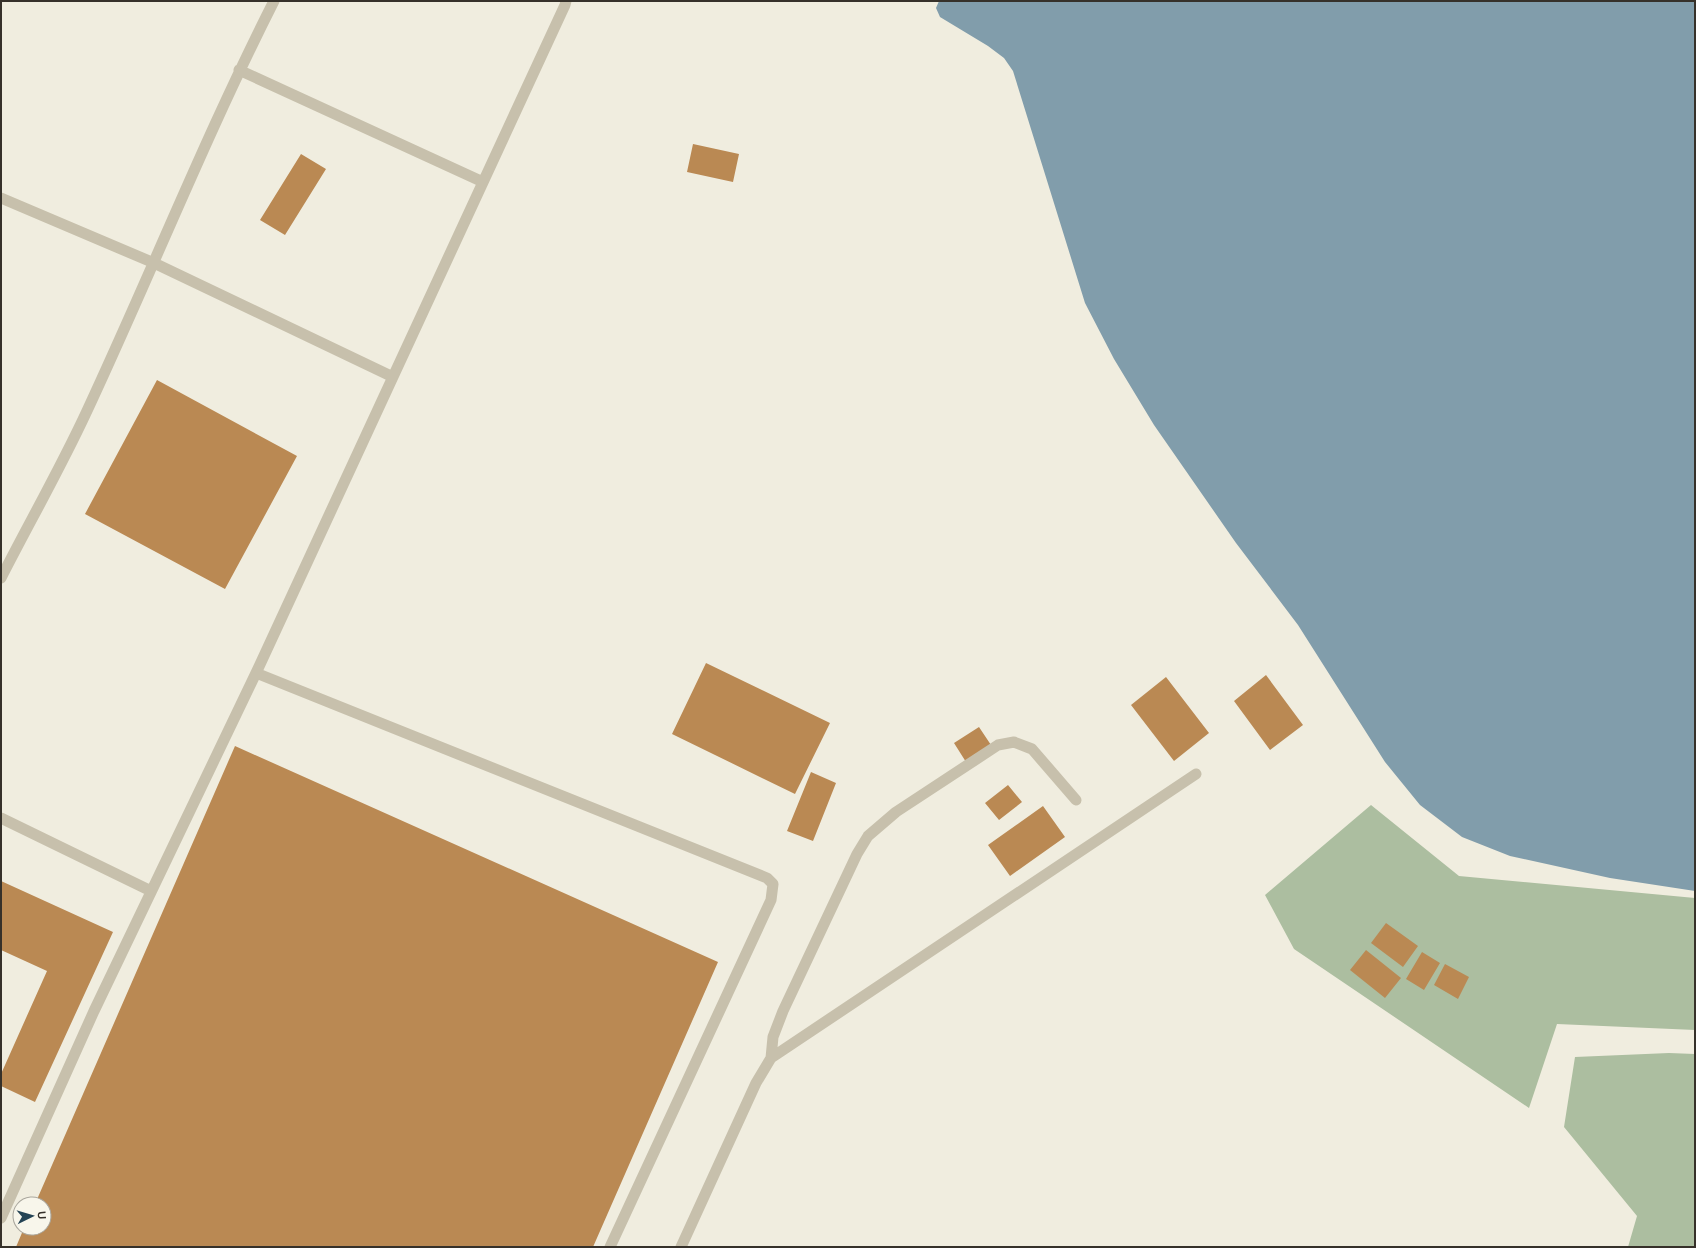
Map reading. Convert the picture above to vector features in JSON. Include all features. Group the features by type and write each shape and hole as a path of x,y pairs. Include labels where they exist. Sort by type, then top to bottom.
{"lane":[{"path":"1,578 85,414 154,263 239,70 274,1"},
{"path":"1,1218 94,1011 256,673 566,5 566,1"},
{"path":"239,70 483,182"},
{"path":"1,198 154,263 393,377"},
{"path":"256,673 767,878 773,884 771,900 610,1247"},
{"path":"771,1058 773,1037 782,1011 857,854 868,836 896,812 998,745 1014,742 1032,749 1076,800"},
{"path":"681,1247 756,1083 771,1058 1196,774"},
{"path":"1,818 152,891"}],"green space":[{"path":"1371,805 1459,876 1695,898 1695,1030 1557,1024 1529,1108 1294,949 1265,895"},
{"path":"1669,1053 1695,1054 1695,1247 1628,1247 1637,1216 1564,1127 1575,1057"}],"water":[{"path":"939,1 1695,1 1695,891 1610,878 1510,856 1462,837 1420,805 1385,762 1298,625 1236,543 1154,425 1114,359 1085,303 1013,71 1004,58 988,46 940,17 936,8"}],"building":[{"path":"693,144 739,154 733,182 687,172"},
{"path":"301,154 326,169 285,235 260,220"},
{"path":"157,380 297,456 225,589 85,514"},
{"path":"706,663 830,723 795,794 672,734"},
{"path":"1266,675 1303,725 1270,750 1234,701"},
{"path":"1166,677 1209,733 1174,761 1131,705"},
{"path":"979,727 991,745 966,762 954,743"},
{"path":"235,746 718,962 593,1247 16,1247 21,1236 52,1236 52,1196 38,1196"},
{"path":"811,772 836,783 813,841 787,831"},
{"path":"1008,785 1022,802 999,820 985,803"},
{"path":"1043,806 1065,837 1010,876 988,845"},
{"path":"1,881 113,932 35,1102 1,1086 1,1074 47,971 1,950"},
{"path":"1386,923 1418,946 1403,967 1371,943"},
{"path":"1366,950 1401,978 1385,998 1350,970"},
{"path":"1422,952 1440,963 1424,990 1406,979"},
{"path":"1445,964 1469,977 1458,999 1434,985"}]}
